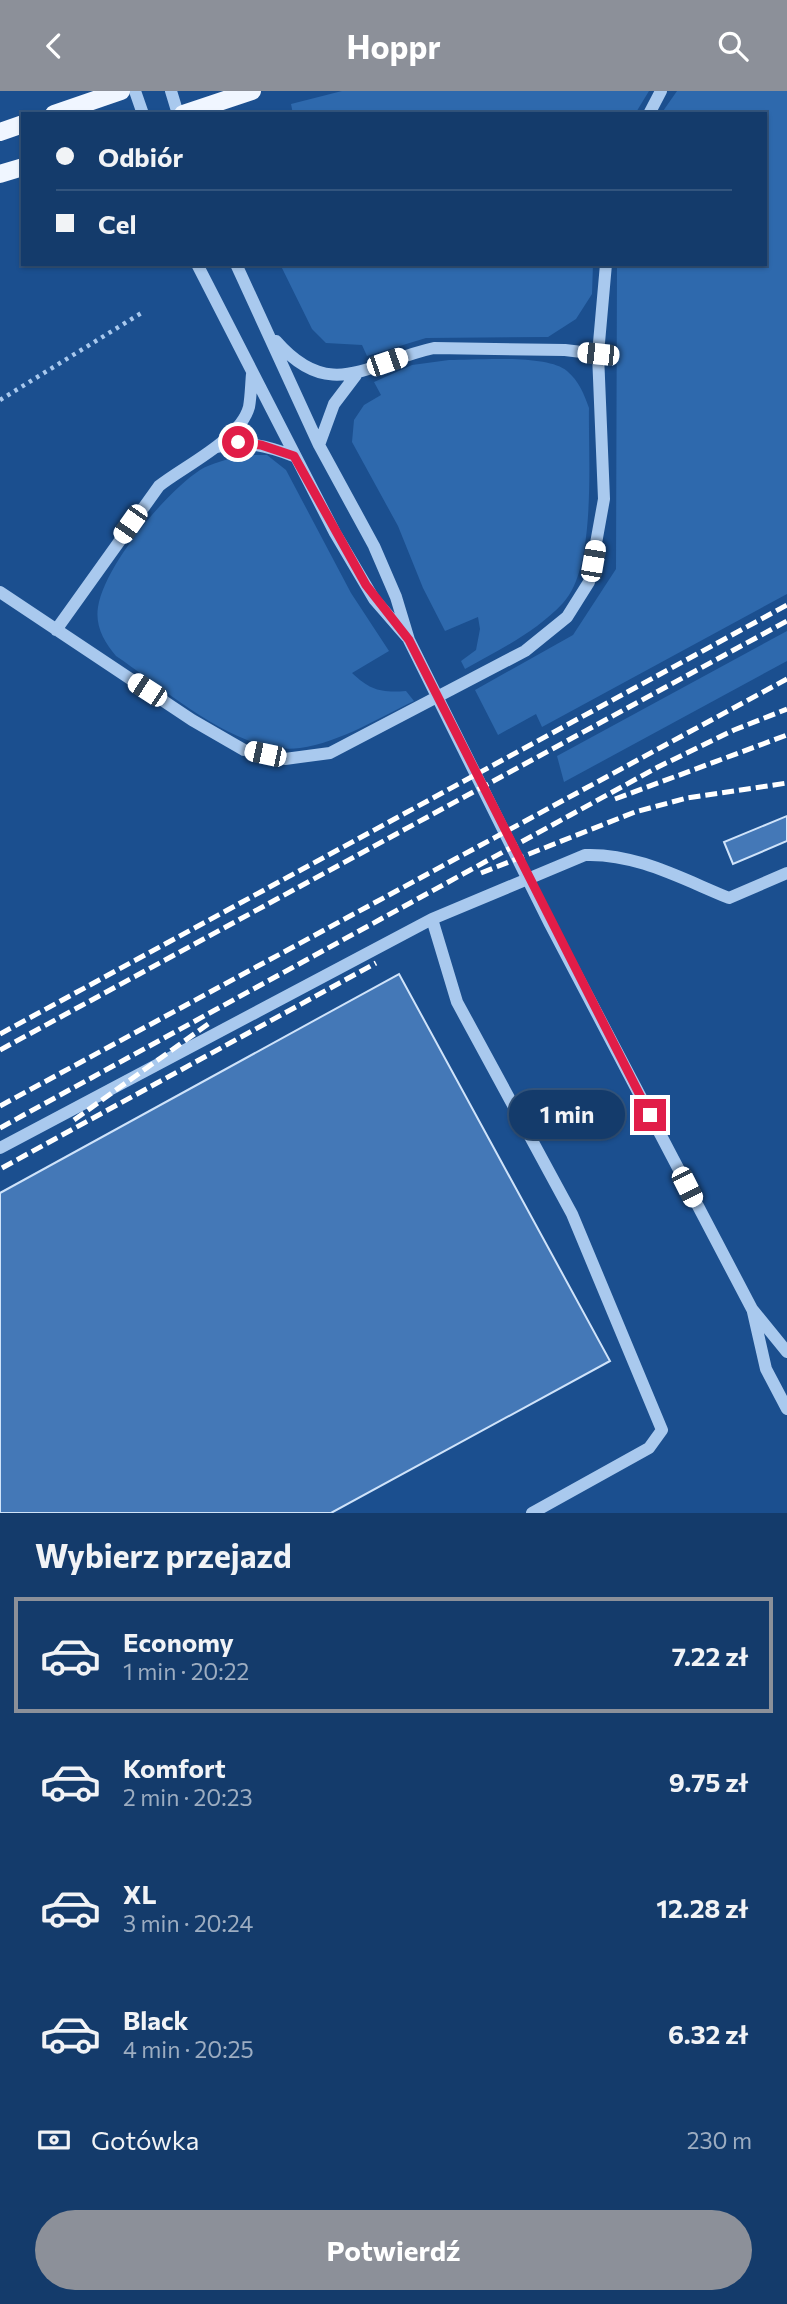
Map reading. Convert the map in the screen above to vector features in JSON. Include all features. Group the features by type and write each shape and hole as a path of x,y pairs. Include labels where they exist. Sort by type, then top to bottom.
{"main road":[{"path":"60,112 121,91"},
{"path":"187,112 252,91"},
{"path":"0,132 21,125"},
{"path":"0,174 21,168"}],"street":[{"path":"135,91 142,112"},
{"path":"171,91 180,112"},
{"path":"650,112 661,91"},
{"path":"198,266 294,456 366,585 409,640"},
{"path":"237,266 319,445 374,546 409,640 550,924 752,1309 787,1352"},
{"path":"0,592 244,750 285,759 330,753 525,651 567,617 589,582 604,499 598,354 606,266"},
{"path":"267,329 303,366 326,376 356,375 434,348 598,354"},
{"path":"56,630 159,486 217,447 248,409 252,374"},
{"path":"319,445 334,404 356,375"},
{"path":"217,447 238,442 261,445 294,456"},
{"path":"0,1148 432,919 585,855 611,854 632,859 729,898 787,873"},
{"path":"432,919 457,1002 572,1214 662,1430 649,1448 532,1513"},
{"path":"752,1309 766,1369 787,1409"}],"path":[{"path":"0,400 143,312"}],"shaded area":[{"path":"342,91 649,91 636,112 293,112 291,104"},
{"path":"677,91 787,91 787,594 542,727 536,714 498,735 475,690 573,635 616,569 617,266 767,266 767,112 662,112"},
{"path":"281,266 593,266 592,294 576,319 548,337 426,338 367,356 362,345 326,343 312,329"},
{"path":"511,359 557,366 575,379 589,408 586,538 574,586 563,603 541,623 517,640 465,669 461,661 476,650 480,629 478,617 445,631 423,588 398,526 352,442 354,420 364,405 381,395 374,382 412,365 449,360"},
{"path":"241,455 267,455 286,470 351,593 389,651 352,673 376,689 406,691 414,701 330,741 300,748 277,748 252,742 203,717 116,656 108,645 99,627 98,607 103,590 124,551 154,512 186,481 214,463"},
{"path":"787,631 787,661 564,782 557,756"}],"building":[{"path":"787,816 787,841 733,864 724,842"},
{"path":"399,974 610,1361 331,1513 0,1513 0,1193"}],"railway":[{"path":"0,1034 787,605"},
{"path":"0,1050 787,621"},
{"path":"0,1106 787,679"},
{"path":"0,1128 658,767 734,730 787,709"},
{"path":"615,799 787,735"},
{"path":"481,873 635,812 687,798 787,783"},
{"path":"2,1168 376,963"},
{"path":"74,1120 211,1022"}],"route":[{"path":"238,442 261,445 294,456 366,585 409,640 550,924 650,1115"}]}
